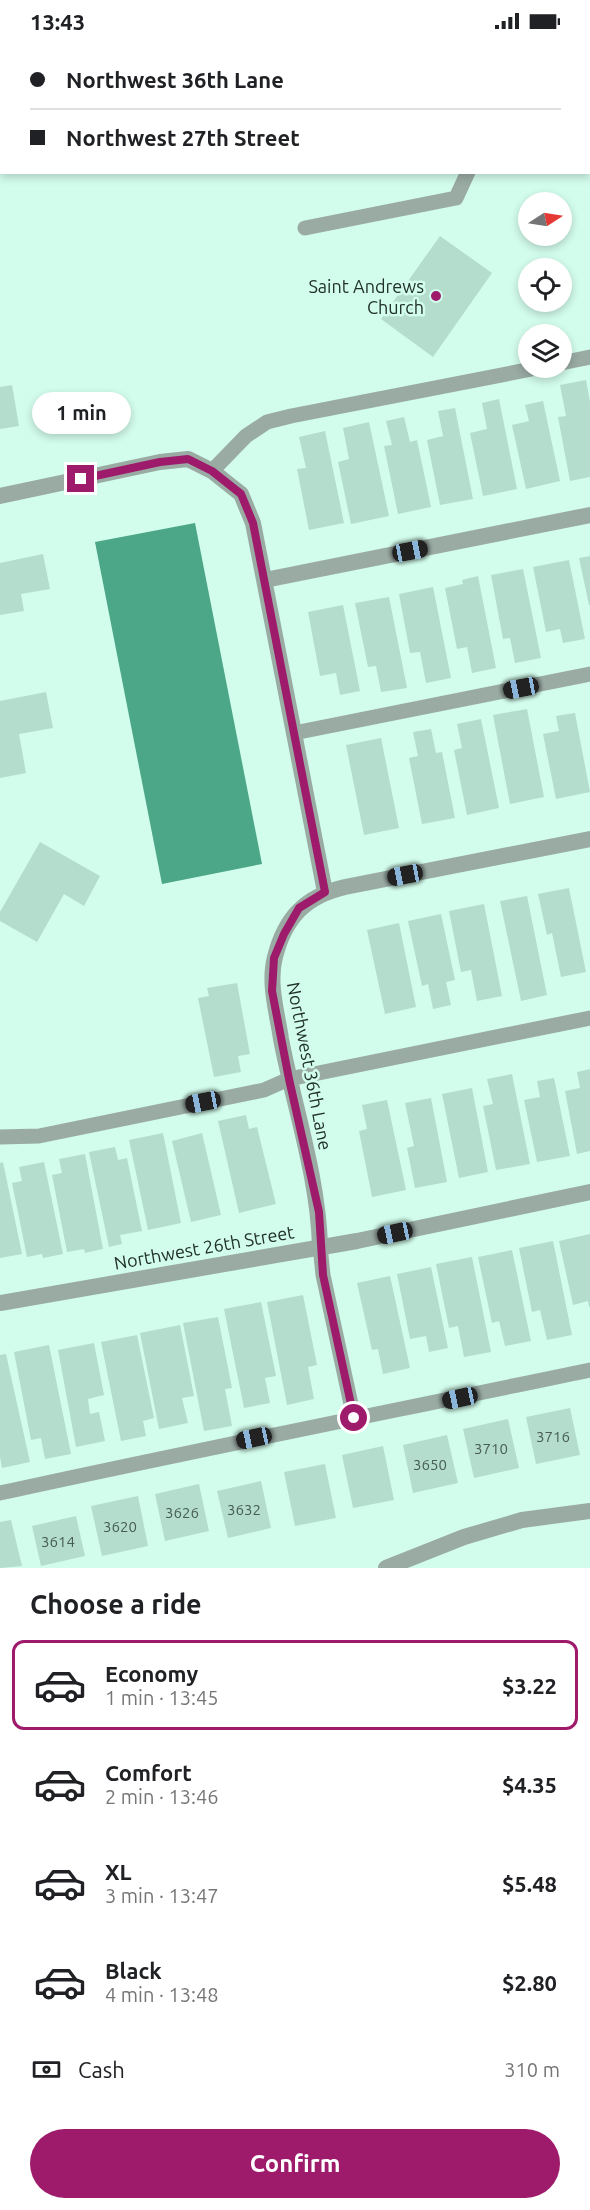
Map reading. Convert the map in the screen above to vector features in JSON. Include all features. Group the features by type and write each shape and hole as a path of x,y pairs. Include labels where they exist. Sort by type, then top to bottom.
{"street":[{"path":"0,496 160,462 188,459 212,471 241,494 253,523 325,892 590,839"},
{"path":"265,580 590,515"},
{"name":"Northwest 36th Lane","path":"320,1246 319,1212 272,991 274,958 284,934 299,908 325,892"},
{"name":"Northwest 26th Street","path":"0,1303 357,1241 590,1192"},
{"path":"386,1568 464,1537 522,1520 590,1511"}],"lane":[{"path":"305,228 456,198 467,174"},
{"path":"572,361 590,357"},
{"path":"212,471 246,436 267,422 518,372"},
{"path":"294,733 590,674"},
{"path":"0,1137 39,1136 80,1128 264,1090 289,1079 590,1018"},
{"name":"Northwest 36th Lane","path":"320,1246 323,1275 354,1418"},
{"path":"0,1493 590,1371"}],"shaded area":[{"path":"195,523 262,864 162,884 95,542"}],"building":[{"name":"Saint Andrews Church","path":"440,236 492,273 433,357 381,319"},
{"path":"586,380 590,402 590,477 570,481 558,417 566,416 560,385"},
{"path":"12,385 19,426 0,429 0,387"},
{"path":"499,399 517,489 483,496 470,433 487,429 482,403"},
{"path":"543,401 560,481 526,489 512,425 529,421 525,405"},
{"path":"455,408 473,499 440,505 427,440 443,436 438,411"},
{"path":"404,417 410,442 417,440 431,507 398,514 384,446 392,445 386,421"},
{"path":"369,422 389,516 351,524 338,462 349,459 343,428"},
{"path":"325,431 344,523 309,530 297,469 306,468 299,437"},
{"path":"43,554 50,589 21,594 24,611 0,615 0,563"},
{"path":"590,556 590,605 589,605 579,558"},
{"path":"569,560 585,639 563,643 560,629 546,632 533,567"},
{"path":"523,569 541,658 515,663 510,638 503,639 491,575"},
{"path":"478,576 496,668 472,673 467,647 457,649 445,588 463,584 462,580"},
{"path":"433,587 451,678 426,683 420,652 410,653 399,594"},
{"path":"389,597 407,688 381,692 376,666 368,667 355,603"},
{"path":"343,605 360,691 340,695 336,673 320,676 308,612"},
{"path":"46,692 53,728 19,734 26,773 0,778 0,701"},
{"path":"527,709 544,797 510,804 493,715"},
{"path":"575,713 590,792 556,799 543,734 559,731 556,716"},
{"path":"481,719 499,808 467,815 454,750 462,748 457,724"},
{"path":"431,729 436,753 442,752 455,818 422,824 409,758 418,756 413,732"},
{"path":"381,738 399,828 364,835 346,745"},
{"path":"40,842 100,876 84,906 64,894 37,942 0,921 0,912"},
{"path":"569,888 586,972 561,977 552,933 547,935 538,894"},
{"path":"527,896 547,995 521,1001 500,901"},
{"path":"484,904 502,996 477,1001 471,970 461,972 449,911"},
{"path":"441,914 455,980 446,982 451,1005 433,1009 428,984 422,986 408,921"},
{"path":"399,923 416,1007 385,1014 367,930"},
{"path":"237,983 250,1054 238,1056 241,1072 214,1077 198,998 209,996 207,988"},
{"path":"590,1069 590,1151 577,1154 565,1091 580,1088 577,1072"},
{"path":"512,1074 530,1164 496,1170 483,1106 493,1104 487,1079"},
{"path":"554,1078 570,1156 537,1162 524,1100 540,1097 537,1081"},
{"path":"472,1088 488,1172 459,1178 442,1094"},
{"path":"431,1098 447,1182 415,1188 407,1148 414,1146 405,1103"},
{"path":"387,1100 406,1190 372,1197 359,1131 367,1129 362,1105"},
{"path":"246,1115 249,1129 257,1127 276,1204 239,1213 218,1121"},
{"path":"163,1133 181,1223 148,1230 129,1140"},
{"path":"202,1133 221,1215 191,1222 172,1141"},
{"path":"115,1147 118,1160 127,1158 142,1231 120,1235 122,1244 109,1247 89,1152"},
{"path":"85,1154 103,1249 85,1253 84,1249 67,1252 52,1175 62,1173 59,1159"},
{"path":"3,1162 22,1254 0,1258 0,1163"},
{"path":"44,1162 63,1254 43,1258 42,1254 27,1257 12,1183 22,1181 19,1167"},
{"path":"590,1234 590,1307 588,1301 573,1305 559,1241"},
{"path":"553,1241 572,1335 547,1340 540,1310 532,1312 519,1248"},
{"path":"512,1250 531,1341 505,1346 499,1321 492,1323 478,1257"},
{"path":"472,1257 491,1352 464,1357 458,1326 449,1328 436,1264"},
{"path":"431,1267 448,1348 429,1352 426,1336 410,1339 397,1274"},
{"path":"390,1276 410,1368 383,1374 378,1349 372,1350 357,1283"},
{"path":"303,1295 317,1365 308,1367 314,1399 287,1405 267,1302"},
{"path":"261,1302 276,1376 265,1378 270,1403 244,1408 224,1309"},
{"path":"218,1317 232,1388 225,1389 232,1426 204,1431 183,1323"},
{"path":"180,1325 194,1396 182,1398 188,1423 159,1429 140,1333"},
{"path":"137,1335 154,1418 143,1421 146,1436 121,1441 101,1342"},
{"path":"94,1343 104,1395 88,1399 90,1414 99,1412 105,1441 76,1447 58,1350"},
{"path":"49,1345 71,1454 45,1459 41,1438 31,1440 14,1352"},
{"path":"6,1354 30,1462 2,1468 0,1457 0,1355"},
{"path":"570,1408 580,1455 536,1464 526,1417"},
{"path":"508,1419 519,1468 474,1478 463,1429"},
{"path":"447,1435 458,1483 413,1493 403,1445"},
{"path":"383,1446 394,1500 353,1508 342,1455"},
{"path":"325,1464 336,1518 295,1526 284,1472"},
{"path":"261,1481 271,1528 228,1538 217,1491"},
{"path":"199,1484 209,1531 165,1541 155,1494"},
{"path":"138,1496 148,1546 102,1556 91,1506"},
{"path":"76,1516 85,1556 41,1566 32,1526"},
{"path":"11,1520 22,1566 0,1568 0,1522"}],"place":[{"name":"Saint Andrews Church","path":"436,296"}],"route":[{"path":"81,479 160,462 188,459 212,471 241,494 253,523 325,892 299,908 284,934 274,958 272,991 319,1212 323,1275 354,1418"}]}
